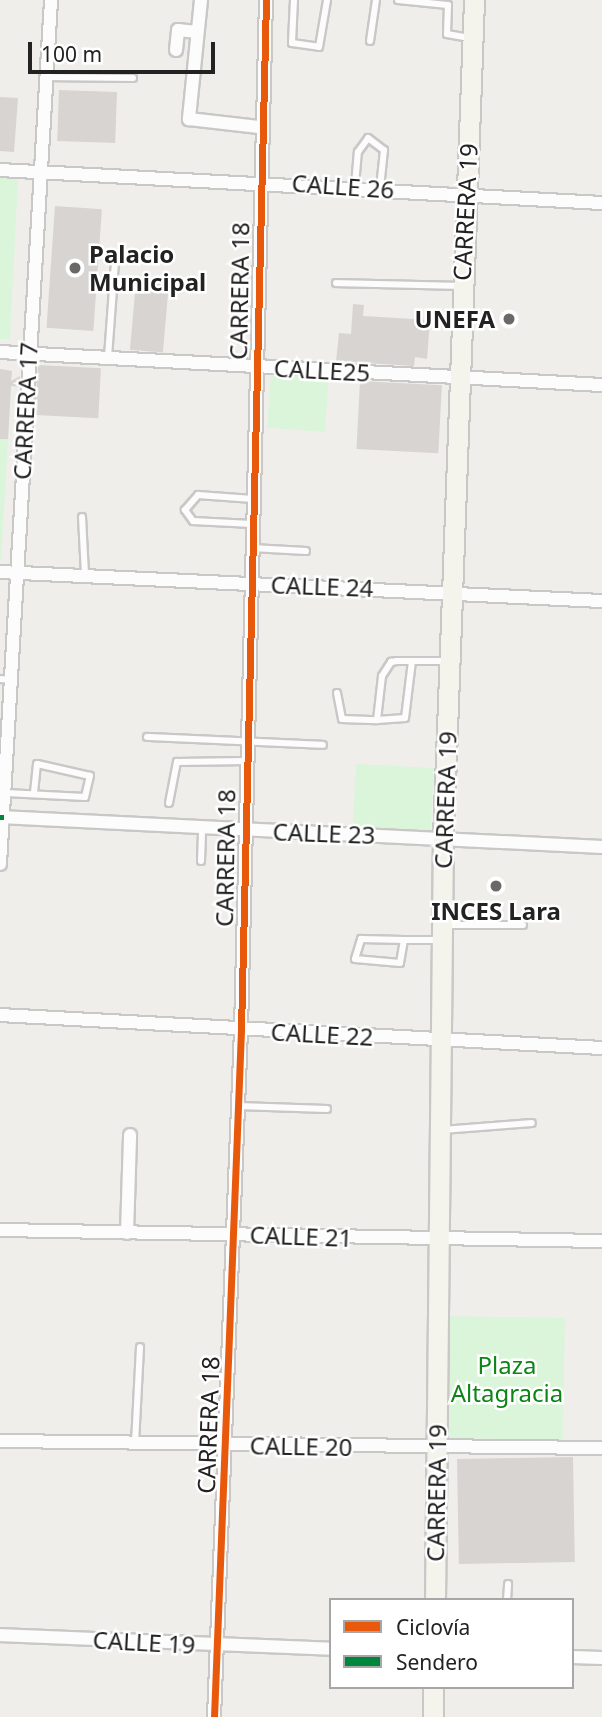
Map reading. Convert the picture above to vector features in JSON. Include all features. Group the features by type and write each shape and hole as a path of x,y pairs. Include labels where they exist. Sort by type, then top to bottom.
{"street":[{"name":"CARRERA 17","path":"0,864 6,793 6,680 51,0"},
{"path":"201,0 189,119 259,127"},
{"name":"CARRERA 18","path":"214,1717 227,1445 241,1030 261,180 259,127 266,0"},
{"name":"CARRERA 19","path":"435,1598 439,1241 436,1130 443,838 457,377 474,0"},
{"path":"176,50 178,24 197,32"},
{"name":"CALLE 26","path":"0,170 355,185 466,196 602,203"},
{"name":"CALLE25","path":"0,352 602,385"},
{"name":"CALLE 24","path":"0,572 85,581 451,590 602,601"},
{"name":"CALLE 23","path":"2,817 602,846"},
{"name":"CALLE 22","path":"0,1014 241,1030 602,1048"},
{"path":"127,1233 130,1135"},
{"name":"CALLE 21","path":"0,1230 439,1241 602,1241"},
{"name":"CALLE 20","path":"0,1441 436,1449 602,1448"},
{"name":"CALLE 19","path":"0,1635 329,1649"},
{"path":"574,1657 602,1658"},
{"path":"433,1689 433,1717"}],"lane":[{"path":"294,0 292,43 319,47 327,0"},
{"path":"370,41 376,0"},
{"path":"398,0 448,5 447,34 472,39"},
{"path":"46,76 133,78"},
{"path":"355,185 358,152 368,138 384,150 380,188"},
{"path":"108,357 115,261"},
{"path":"336,283 462,286"},
{"path":"252,524 193,521 186,510 198,495 253,499"},
{"path":"82,517 85,581"},
{"path":"252,548 306,551"},
{"path":"377,720 387,667 412,661 449,660"},
{"path":"337,693 342,719 405,718 412,661"},
{"path":"147,737 323,745"},
{"path":"169,803 177,762 247,761"},
{"path":"6,793 85,797 90,776 37,764 34,794"},
{"path":"201,861 202,827"},
{"path":"404,940 400,963 355,959 361,939 404,940 441,933 523,925"},
{"path":"238,1106 327,1109"},
{"path":"436,1130 532,1123"},
{"path":"135,1443 140,1348"},
{"path":"508,1584 508,1598"}],"green space":[{"path":"0,178 18,179 10,339 0,339"},
{"path":"0,369 12,371 1,560 0,560"},
{"path":"271,372 329,376 325,432 267,428"},
{"path":"356,764 434,768 430,834 353,830"},
{"name":"Plaza Altagracia","path":"449,1316 565,1318 563,1440 447,1438"}],"building":[{"path":"59,90 117,92 115,143 57,141"},
{"path":"0,97 18,98 14,152 0,151"},
{"name":"Palacio Municipal","path":"55,206 102,209 93,331 46,328"},
{"path":"136,281 169,284 163,353 130,350"},
{"path":"353,304 364,305 363,316 430,320 427,359 415,357 414,366 336,361 339,333 351,334"},
{"path":"38,365 101,368 98,418 35,415"},
{"path":"0,369 12,371 11,381 20,376 19,387 11,386 8,439 0,439"},
{"path":"360,381 442,385 438,453 356,449"},
{"path":"573,1457 575,1562 459,1564 457,1459"}],"cycle path":[{"path":"214,1717 241,1030 266,0"}],"place":[{"name":"Palacio Municipal","path":"75,268"},
{"name":"UNEFA","path":"509,319"},
{"name":"INCES Lara","path":"496,886"}]}
